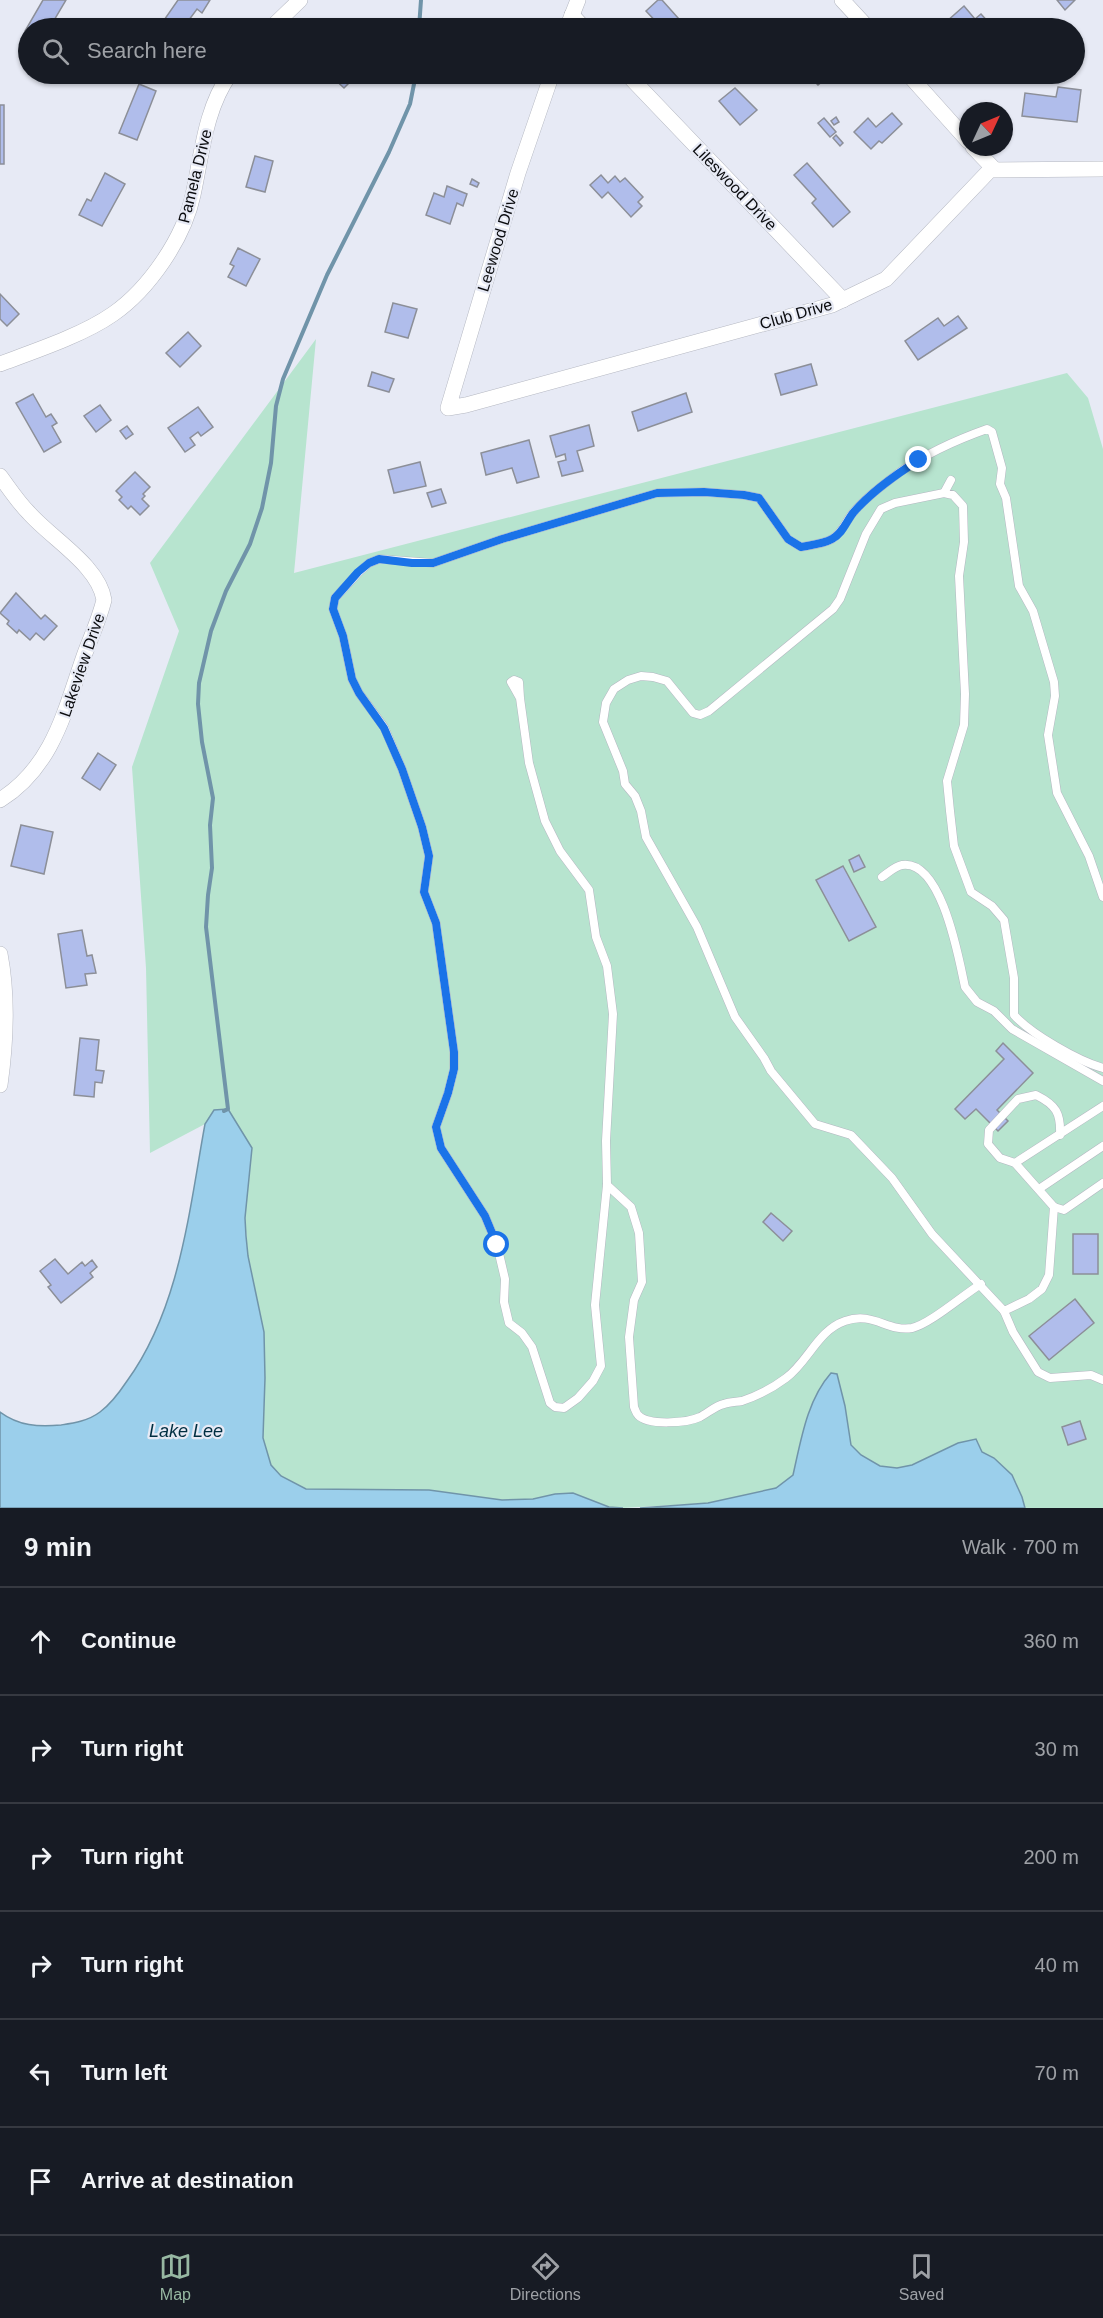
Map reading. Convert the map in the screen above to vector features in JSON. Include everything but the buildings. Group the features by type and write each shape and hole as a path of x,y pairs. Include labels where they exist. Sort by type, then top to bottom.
{"street":[{"path":"281,18 300,0"},
{"path":"571,18 578,0"},
{"path":"842,0 859,18"},
{"name":"Pamela Drive","path":"0,364 94,326 114,314 167,256 188,215 209,117 225,84"},
{"name":"Leewood Drive","path":"448,408 518,173 549,84"},
{"name":"Lileswood Drive","path":"637,84 843,300"},
{"path":"917,84 959,131"},
{"path":"982,156 994,170 1103,169"},
{"name":"Club Drive","path":"448,408 832,305 886,279 990,170 994,170"},
{"name":"Lakeview Drive","path":"0,476 27,512 94,574 103,588 104,600 60,727 30,773 0,800"},
{"path":"0,954 3,967 4,1044 0,1085"}],"lane":[{"path":"520,698 529,763 545,821 560,851 589,890 596,937 609,976 613,1014 606,1141 607,1185 595,1305 601,1366 593,1381 578,1398 564,1408 555,1407 550,1403 532,1347 522,1333 510,1323 504,1302 505,1279 497,1245 485,1216 441,1148 437,1137 436,1127 443,1112 454,1069 454,1052 436,923 424,892 429,856 402,769 384,728 352,679 343,636 333,609 335,598 369,563 379,559 433,563 502,539 657,493 704,492 759,498 788,539 801,547 815,544 837,536 859,507 901,471 940,448 987,429 992,432 1002,468 1000,484 1006,498 1019,586 1034,611 1054,682 1055,696 1048,735 1058,792 1089,856 1103,897"},
{"path":"944,493 951,480"},
{"path":"1103,1068 1060,1049 1023,1025 1014,1015 1014,978 1004,920 992,906 971,892 954,846 947,781 964,725 965,694 959,576 965,522 963,506 952,495 944,493 895,503 880,509 866,534 834,609 709,711 700,715 693,713 667,681 653,677 641,676 628,680 615,689 606,703 603,722 623,771 625,784 635,796 641,811 646,837 696,927 735,1017 771,1071 815,1124 823,1129 851,1135 892,1178 932,1234 1004,1311 1013,1332 1038,1372 1050,1378 1091,1375 1103,1380"},
{"path":"882,877 903,865 914,866 931,880 952,929 964,987 969,995 993,1011 1012,1029 1103,1081"},
{"path":"1060,1135 1061,1119 1050,1102 1036,1095 1018,1099 989,1130 988,1144 1000,1158 1016,1163 1054,1207 1064,1210 1103,1183"},
{"path":"1016,1163 1103,1106"},
{"path":"1039,1189 1103,1146"},
{"path":"607,1185 631,1207 639,1233 642,1282 634,1300 629,1337 634,1407 638,1415 645,1419 659,1422 683,1422 699,1417 724,1404 742,1400 771,1388 788,1377 819,1339 844,1321 868,1318 897,1328 912,1328 932,1318 981,1284"},
{"path":"1004,1311 1029,1299 1042,1289 1049,1275 1054,1207"}],"green space":[{"path":"316,339 294,573 1067,373 1088,398 1103,449 1103,1508 1025,1508 1010,1474 998,1462 982,1452 978,1442 912,1465 897,1468 880,1466 861,1455 851,1445 837,1374 810,1409 793,1475 776,1488 708,1503 623,1508 609,1507 573,1493 533,1499 502,1500 429,1490 306,1489 298,1487 281,1476 271,1465 266,1456 263,1438 265,1378 245,1218 228,1109 214,1110 205,1124 150,1153 146,968 132,767 179,631 150,563"}],"water":[{"name":"Lake Lee","path":"228,1109 252,1148 245,1218 248,1256 264,1332 263,1438 271,1465 281,1476 306,1489 429,1490 502,1500 533,1499 573,1493 609,1507 623,1508 0,1508 0,1412 22,1423 44,1426 86,1420 111,1402 145,1353 171,1291 180,1258 205,1124 214,1110"},
{"path":"831,1373 837,1374 851,1445 861,1455 880,1466 897,1468 912,1465 958,1443 976,1439 982,1452 994,1458 1012,1475 1025,1508 640,1508 708,1503 776,1488 793,1475 802,1434 811,1408 816,1395"}],"waterway":[{"path":"420,18 421,0"},
{"path":"224,1111 228,1109 206,927 212,868 210,825 213,798 202,742 198,704 199,683 211,631 226,591 250,544 262,508 271,463 276,406 283,379 327,275 389,152 410,104 414,84"}],"route":[{"path":"497,1245 485,1216 441,1148 437,1137 436,1127 443,1112 454,1069 454,1052 436,923 424,892 429,856 422,827 402,769 384,728 352,679 343,636 333,609 335,598 358,572 369,563 379,559 433,563 502,539 657,493 704,492 759,498 788,539 801,547 815,544 837,536 852,514 881,487 919,460"}]}
